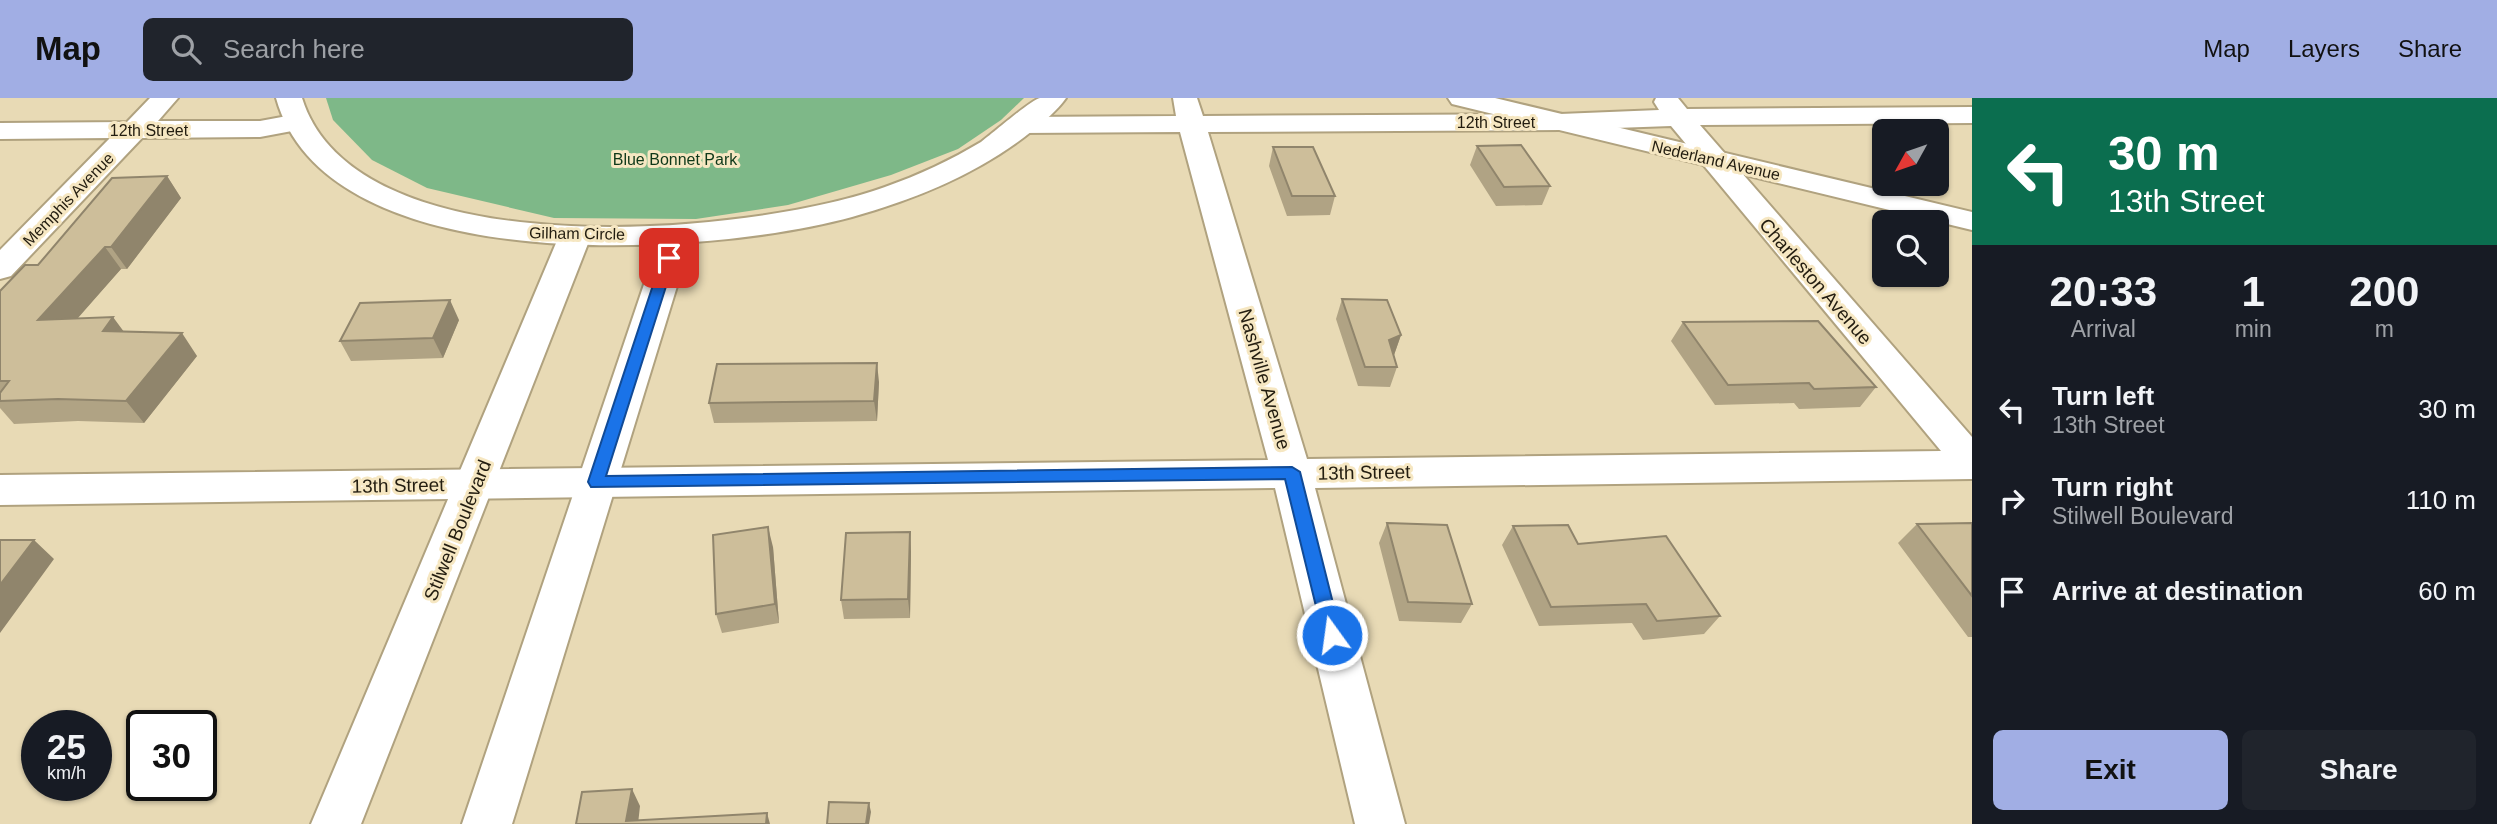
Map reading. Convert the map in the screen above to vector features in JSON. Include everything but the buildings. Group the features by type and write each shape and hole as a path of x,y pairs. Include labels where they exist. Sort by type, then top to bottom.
{"street":[{"name":"Memphis Avenue","path":"0,269 165,98"},
{"name":"Gilham Circle","path":"293,110 310,146 335,169 400,204 513,232 575,236 677,234 777,224 869,203 927,181 976,156 1021,125 1053,98"},
{"name":"Nederland Avenue","path":"1461,98 1972,220"},
{"name":"12th Street","path":"1021,125 1188,110 1560,122 1671,108 1972,115"},
{"name":"Charleston Avenue","path":"1671,108 1972,463"},
{"name":"12th Street","path":"0,131 260,129 293,110"},
{"name":"Nashville Avenue","path":"1188,110 1292,472 1380,824"},
{"path":"488,824 677,234"},
{"name":"Stilwell Boulevard","path":"336,824 575,236"},
{"name":"13th Street","path":"0,490 1972,463"}],"green space":[{"name":"Blue Bonnet Park","path":"326,98 1024,98 1001,120 958,149 891,175 788,205 696,219 554,218 427,188 372,160 333,120"}],"route":[{"path":"669,258 596,482 1292,472 1332,635"}]}
